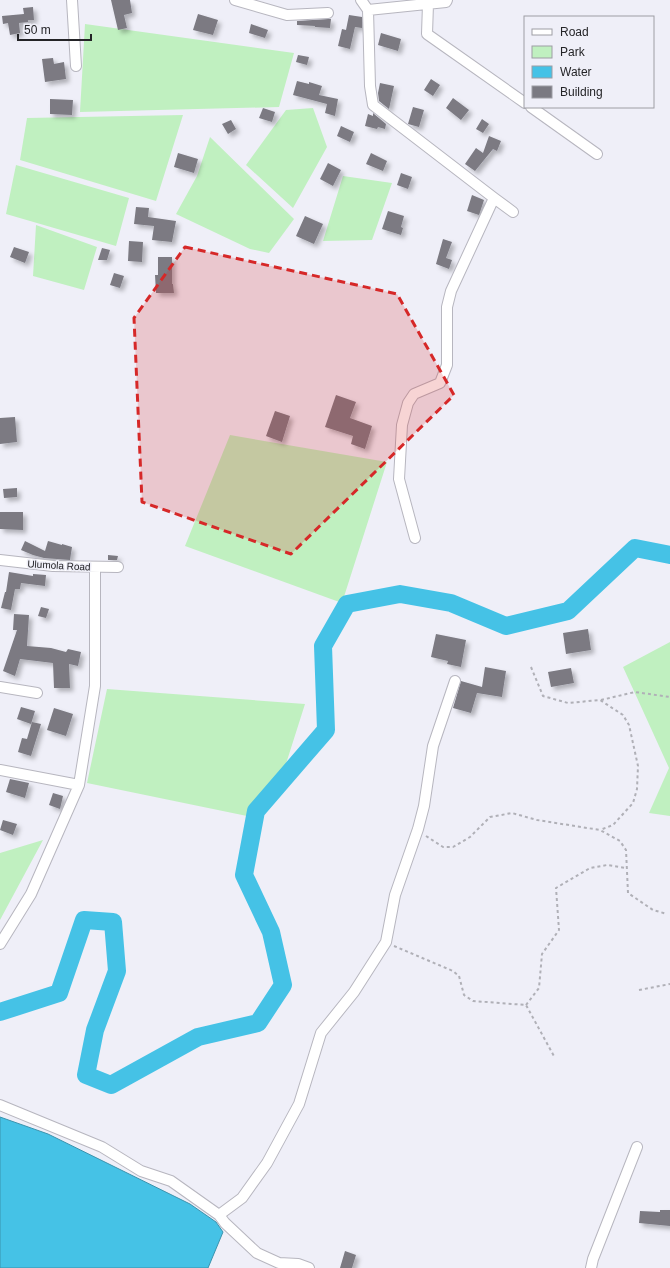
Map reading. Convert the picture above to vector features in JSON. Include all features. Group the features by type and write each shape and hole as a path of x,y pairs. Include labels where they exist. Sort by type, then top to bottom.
{"street":[{"path":"72,0 76,66"},
{"path":"235,0 287,15 328,13"},
{"path":"361,0 368,10 370,86 373,105 513,212"},
{"path":"368,10 446,2 447,0"},
{"path":"428,4 427,34 524,102"},
{"path":"532,108 597,154"},
{"path":"416,538 399,479 402,425 408,403 414,394 440,383 447,365 447,307 451,291 494,198"},
{"name":"Ulumola Road","path":"0,560 53,566 118,567"},
{"path":"0,944 31,894 79,785 95,686 95,567"},
{"path":"219,1215 242,1198 267,1162 299,1104 321,1033 354,992 386,942 395,895 418,829 424,806 433,746 455,681"},
{"path":"0,686 37,693"},
{"path":"0,770 79,785"},
{"path":"0,1105 102,1147 141,1171 171,1181 219,1215 225,1223 257,1253 279,1263 298,1264 309,1268"},
{"path":"591,1268 593,1259 637,1147"}],"path":[{"path":"531,667 543,696 568,703 600,700 635,692 670,697"},
{"path":"600,700 623,715 629,725 638,766 637,789 633,804 613,825 600,830"},
{"path":"418,829 422,834 443,847 453,846 470,837 490,817 512,813 537,820 600,830 620,841 626,850 628,893 653,910 667,914"},
{"path":"526,1005 539,988 542,954 559,930 556,888 590,868 607,865 626,868"},
{"path":"386,942 453,971 459,976 464,995 473,1001 526,1005"},
{"path":"639,990 670,984"},
{"path":"526,1005 555,1058"}],"highlighted area":[{"path":"185,247 397,294 454,395 291,554 142,502 134,318"}],"green space":[{"path":"85,24 294,53 279,107 80,112"},
{"path":"313,108 327,147 293,208 246,165 286,110"},
{"path":"183,115 156,201 20,160 27,118"},
{"path":"210,137 294,219 269,253 250,249 176,214 197,176"},
{"path":"16,165 129,198 116,246 6,214"},
{"path":"343,176 392,183 372,240 323,241"},
{"path":"36,225 97,247 84,290 33,276"},
{"path":"230,435 387,462 342,603 185,546"},
{"path":"670,642 670,816 649,813 669,768 623,667"},
{"path":"107,689 305,704 285,767 247,816 87,783"},
{"path":"43,840 0,920 0,853"}],"water":[{"path":"0,1117 48,1134 190,1204 216,1222 223,1232 208,1268 0,1268"}],"building":[{"path":"111,0 130,0 132,13 124,15 127,28 118,30"},
{"path":"33,7 34,20 19,23 20,33 10,35 8,23 3,24 2,16 24,14 23,8"},
{"path":"198,14 218,20 213,35 193,30"},
{"path":"349,15 362,17 362,28 355,27 350,49 338,46 342,29 346,30"},
{"path":"331,19 330,28 297,25 297,21"},
{"path":"251,24 268,30 265,38 249,33"},
{"path":"381,33 401,39 398,51 378,45"},
{"path":"298,55 309,57 307,65 296,62"},
{"path":"53,58 54,64 64,62 66,79 45,82 42,59"},
{"path":"431,79 440,85 433,96 424,90"},
{"path":"297,81 309,84 309,82 322,86 319,95 338,99 335,116 325,113 327,104 293,95"},
{"path":"380,83 394,86 389,109 379,101 378,93"},
{"path":"453,98 469,110 461,120 446,108"},
{"path":"50,99 73,100 72,115 50,114"},
{"path":"413,107 424,110 419,127 408,124"},
{"path":"263,108 275,112 272,122 259,118"},
{"path":"373,113 386,124 385,129 365,126 368,114 373,116"},
{"path":"482,119 489,124 483,133 476,129"},
{"path":"231,120 236,129 228,134 222,124"},
{"path":"341,126 354,132 350,142 337,136"},
{"path":"489,136 501,141 497,151 493,149 475,171 465,164 476,148 483,153"},
{"path":"178,153 198,159 194,173 174,167"},
{"path":"371,153 387,161 383,171 366,164"},
{"path":"328,163 341,170 333,186 320,179"},
{"path":"401,173 412,177 408,189 397,185"},
{"path":"472,195 484,200 479,215 467,211"},
{"path":"136,207 149,208 148,217 176,221 172,242 152,240 154,226 134,224"},
{"path":"388,211 404,216 401,227 403,228 401,235 382,229"},
{"path":"305,216 323,224 314,244 296,236"},
{"path":"443,239 452,242 446,258 452,260 449,269 436,264"},
{"path":"129,241 143,242 142,262 128,261"},
{"path":"14,247 29,252 25,263 10,257"},
{"path":"102,248 110,250 107,260 98,260"},
{"path":"158,257 172,257 172,284 174,293 156,293 155,275 158,275"},
{"path":"114,273 124,276 120,288 110,285"},
{"path":"336,395 356,402 350,418 372,426 365,449 351,444 353,436 325,427"},
{"path":"275,411 290,416 282,442 266,436"},
{"path":"15,417 17,442 0,444 0,418"},
{"path":"17,488 17,497 4,498 3,489"},
{"path":"0,512 23,512 23,530 0,529"},
{"path":"25,541 45,551 48,541 72,547 70,560 44,558 21,550"},
{"path":"108,555 118,556 117,560 108,560"},
{"path":"9,572 33,576 33,574 46,575 45,586 21,583 20,589 15,589 11,610 1,608 6,592"},
{"path":"41,607 49,609 46,618 38,616"},
{"path":"14,614 29,615 27,646 51,648 66,652 68,649 81,652 78,666 69,664 70,688 54,688 53,663 20,659 15,676 3,671 17,630 13,630"},
{"path":"588,629 591,650 566,654 563,633"},
{"path":"436,634 466,640 461,667 447,664 448,661 431,657"},
{"path":"485,667 506,671 502,697 477,693 471,713 453,708 461,681 482,687"},
{"path":"571,668 574,683 551,687 548,672"},
{"path":"21,707 35,711 31,724 17,719"},
{"path":"54,708 73,714 66,736 47,730"},
{"path":"32,722 41,724 31,756 18,752 22,738 27,739"},
{"path":"10,779 29,783 25,798 6,792"},
{"path":"53,793 63,796 60,809 49,805"},
{"path":"3,820 17,824 13,835 0,830"},
{"path":"660,1210 670,1210 670,1226 639,1223 640,1211 660,1212"},
{"path":"345,1251 356,1255 352,1268 340,1268"}],"waterway":[{"path":"0,1012 59,993 84,920 113,922 117,971 95,1030 86,1075 111,1085 198,1037 258,1023 283,985 271,932 244,875 256,811 326,730 323,646 347,604 400,594 451,603 506,626 568,611 635,548 670,555"}]}
